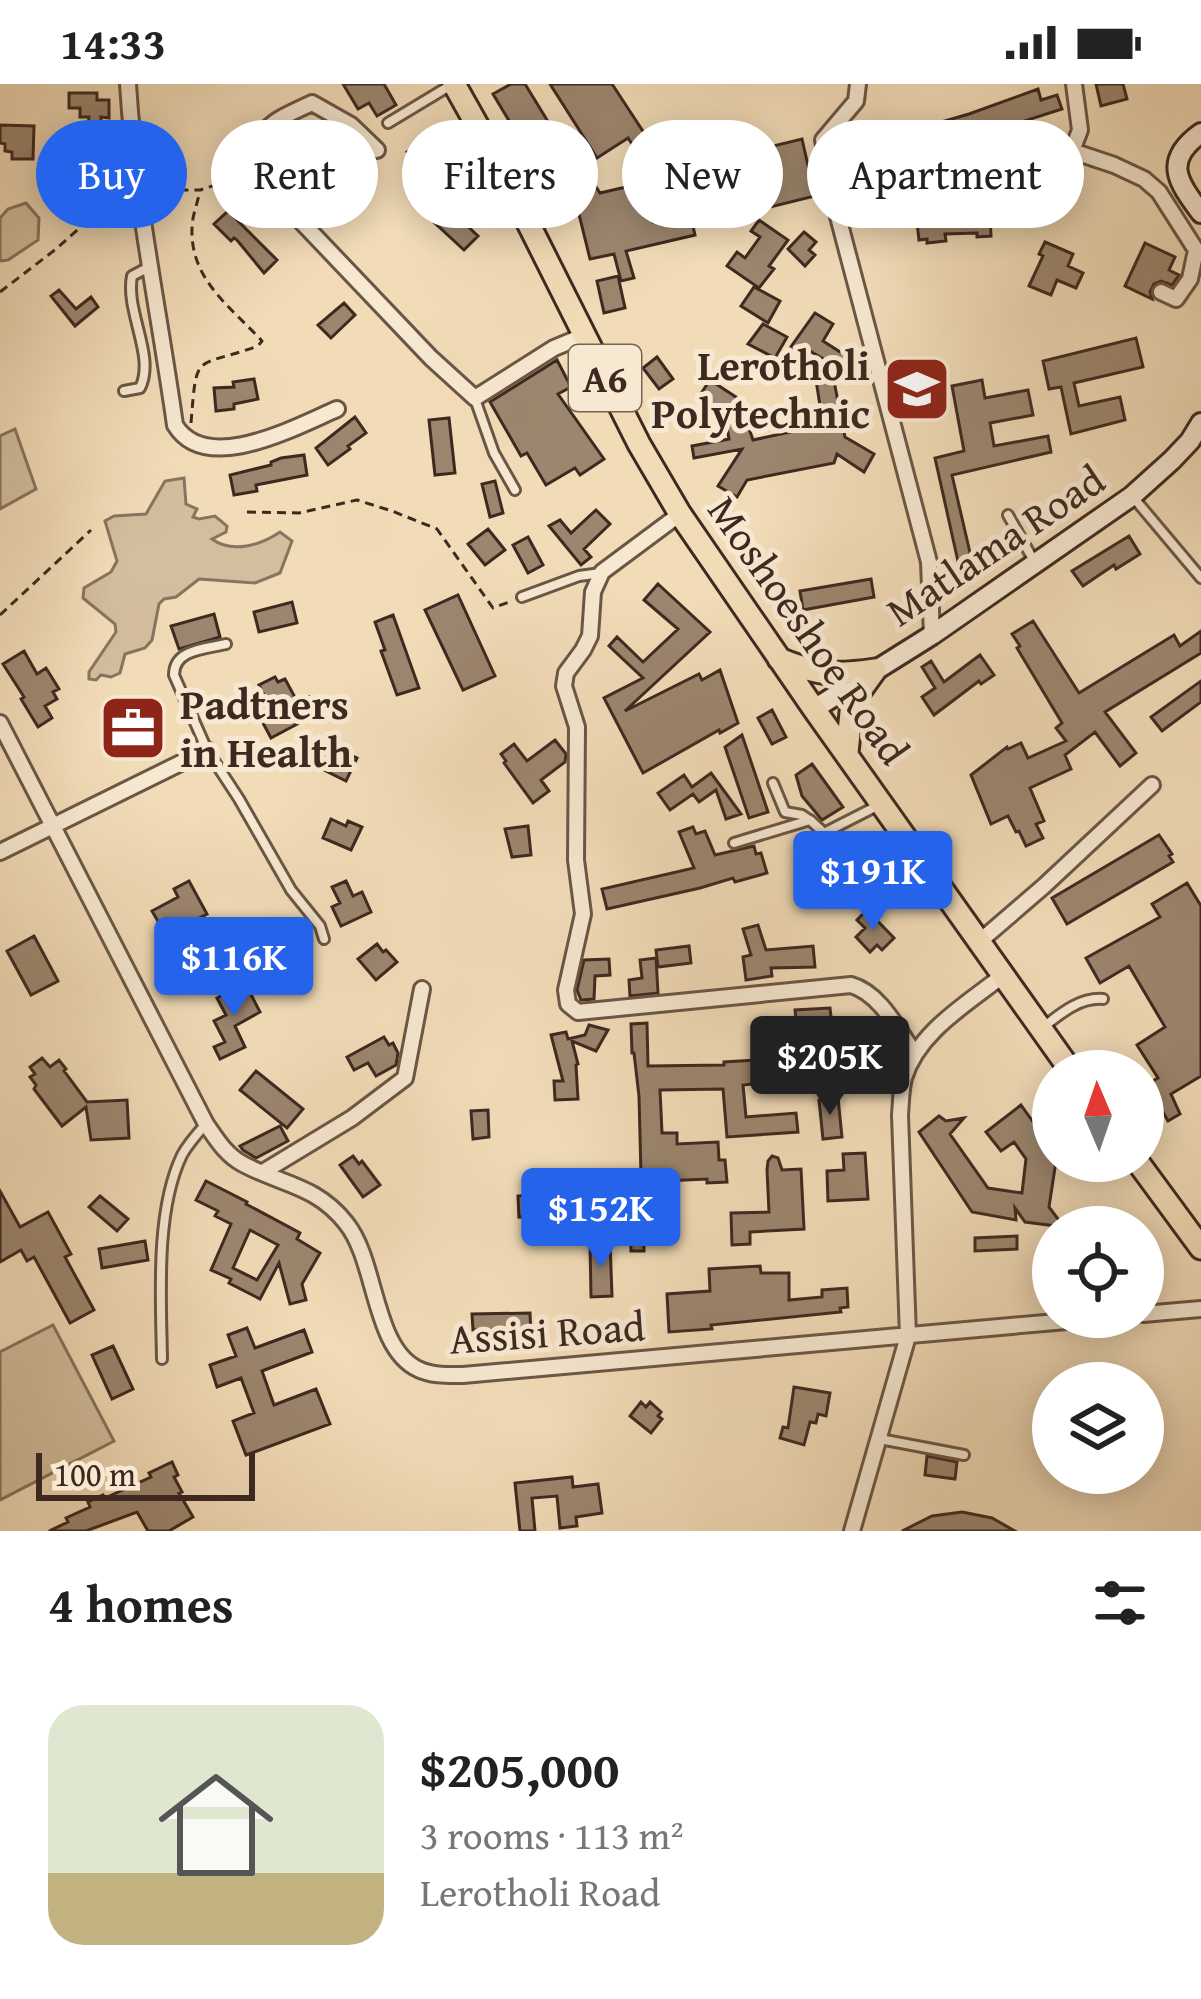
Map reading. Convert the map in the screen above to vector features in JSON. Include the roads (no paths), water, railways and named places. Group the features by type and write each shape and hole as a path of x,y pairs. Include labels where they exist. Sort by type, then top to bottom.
{"main road":[{"name":"Moshoeshoe Road","path":"453,84 680,514 1056,1050"},
{"path":"779,658 812,673 875,670"},
{"path":"847,754 852,702 875,670"},
{"path":"1152,1182 1201,1248"}],"street":[{"path":"128,84 142,222 175,425 182,437 201,448 260,443 337,410"},
{"path":"840,120 856,101 858,84"},
{"path":"1074,84 1079,120"},
{"path":"275,120 312,103 342,120"},
{"path":"1201,133 1183,150 1177,178 1201,213"},
{"path":"1084,155 1144,179 1159,191 1196,250 1190,279 1177,299 1161,292"},
{"path":"307,228 475,398 554,348 583,336"},
{"path":"841,228 929,562 932,634"},
{"name":"Matlama Road","path":"814,709 1036,565 1132,496 1181,451 1201,423"},
{"path":"680,514 602,572 593,592 590,636 566,674 564,686 577,727 576,860 583,914 566,990 568,1004 578,1012 851,985 874,998 915,1054"},
{"name":"Assisi Road","path":"0,723 206,1124 224,1150 242,1163 312,1192 348,1225 361,1246 391,1342 418,1369 464,1375 1032,1324"},
{"path":"0,852 207,750"},
{"path":"980,942 1152,785"},
{"path":"852,1531 908,1336 900,1115 904,1079 915,1054 937,1028 1002,976"},
{"path":"263,1172 352,1118 405,1078 422,989"},
{"path":"1164,1312 1201,1309"}],"lane":[{"path":"388,123 453,84"},
{"path":"124,391 140,388 146,375 129,293 132,276 150,266"},
{"path":"475,398 494,453 515,490"},
{"path":"1132,496 1201,578"},
{"path":"1008,515 1036,565"},
{"path":"522,597 602,572"},
{"path":"226,644 181,656 174,664 175,675 207,750 324,938"},
{"path":"773,784 785,812 802,815 824,832 882,804"},
{"path":"734,842 810,820"},
{"path":"1041,1029 1088,999 1102,999"},
{"path":"162,1359 161,1282 168,1206 180,1159 206,1124"},
{"path":"879,1438 964,1455"}],"place":[{"name":"Lerotholi Polytechnic","path":"917,389"},
{"name":"Padtners in Health","path":"133,728"}]}
